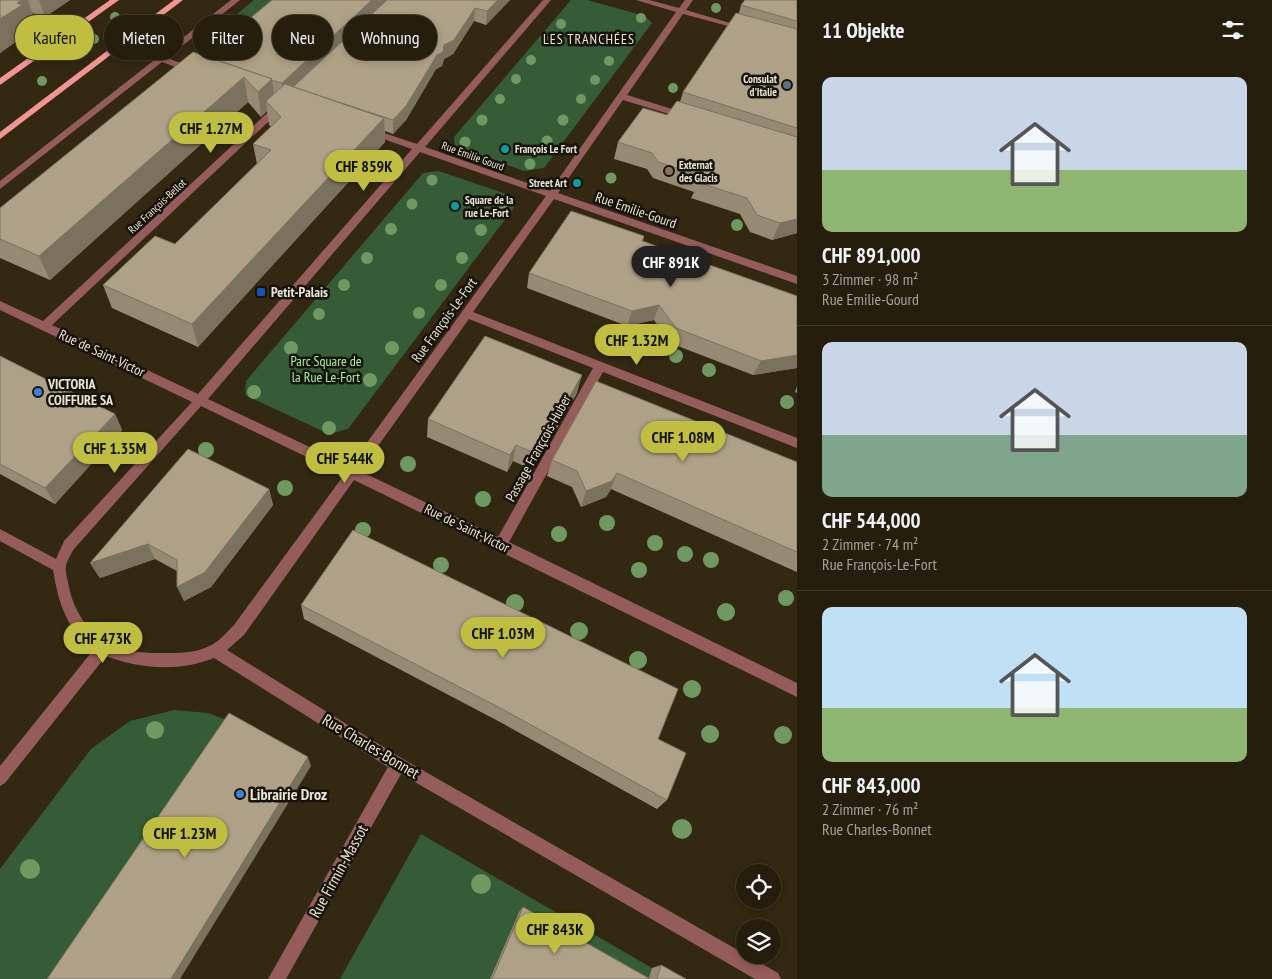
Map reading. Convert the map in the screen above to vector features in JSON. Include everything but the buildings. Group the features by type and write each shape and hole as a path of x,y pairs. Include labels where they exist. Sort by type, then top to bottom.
{"main road":[{"path":"94,15 115,0"},
{"path":"0,136 179,0"},
{"path":"0,82 31,60"}],"street":[{"path":"183,42 236,0"},
{"path":"215,651 193,658 160,661 132,659 103,649 81,631 67,610 61,586 59,567 69,545 200,400 547,0"},
{"path":"640,0 752,31"},
{"name":"Rue François-Le-Fort","path":"215,651 239,630 551,196 689,0"},
{"path":"0,6 26,15"},
{"path":"0,186 160,60"},
{"path":"164,60 198,72"},
{"path":"621,96 698,120"},
{"name":"Rue François-Bellot","path":"44,326 288,104 270,98"},
{"name":"Rue Emilie Gourd","path":"363,129 551,196"},
{"name":"Rue Emilie-Gourd","path":"551,196 797,280"},
{"name":"Rue de Saint-Victor","path":"0,305 352,472 797,690"},
{"path":"466,314 797,444"},
{"name":"Passage Françcois-Huber","path":"501,544 600,366"},
{"path":"0,535 59,567"},
{"path":"0,778 103,649"},
{"name":"Rue Charles-Bonnet","path":"215,651 398,764 772,979"},
{"name":"Rue Firmin-Massot","path":"277,979 398,764"}],"green space":[{"path":"254,0 280,0 262,15 236,15"},
{"path":"571,0 587,0 645,16 652,23 544,168 524,171 455,146 454,137"},
{"name":"Parc Square de la Rue Le-Fort","path":"439,171 509,195 515,206 348,429 329,434 245,395 246,381 423,173"},
{"path":"174,710 208,713 235,723 62,979 0,979 0,869 91,749 130,721"},
{"path":"421,834 652,968 671,979 340,979"}],"place":[{"name":"Consulat d'Italie","path":"787,85"},
{"name":"François Le Fort","path":"505,149"},
{"name":"Externat des Glacis","path":"669,171"},
{"name":"Street Art","path":"577,183"},
{"name":"Square de la rue Le-Fort","path":"455,206"},
{"name":"Petit-Palais","path":"261,292"},
{"name":"VICTORIA COIFFURE SA","path":"38,392"},
{"name":"Librairie Droz","path":"240,794"}],"district":[{"name":"LES TRANCHÉES","path":"589,39"}]}
